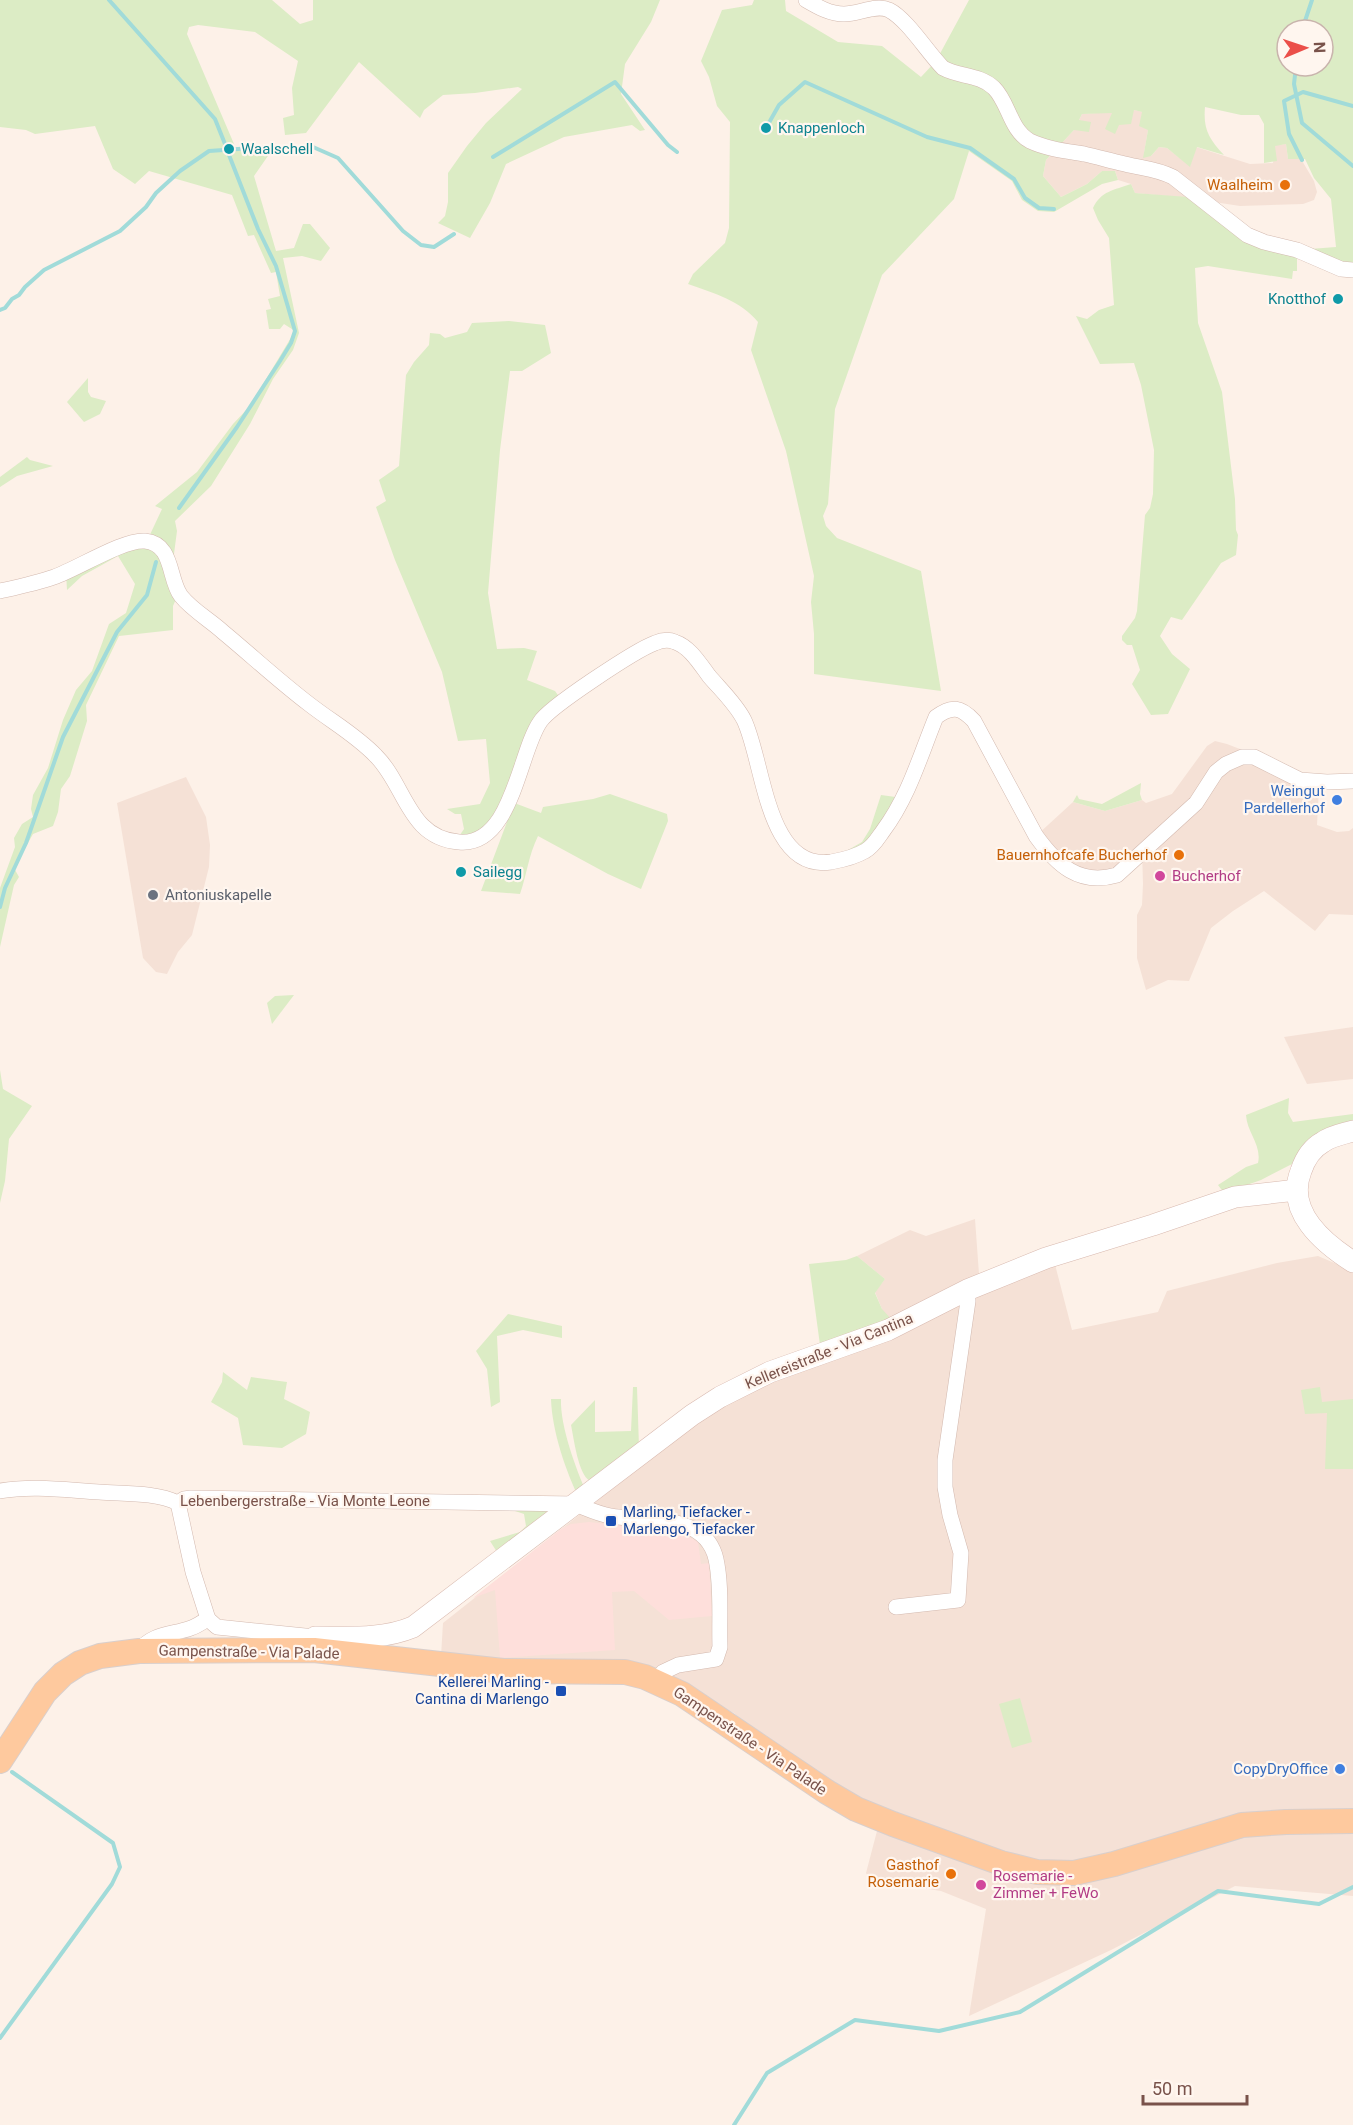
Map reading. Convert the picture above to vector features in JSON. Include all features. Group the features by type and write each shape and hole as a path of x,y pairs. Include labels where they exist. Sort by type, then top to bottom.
{"main road":[{"name":"Gampenstraße - Via Palade","path":"0,1761 45,1692 63,1674 80,1663 100,1656 139,1651 315,1643 503,1671 625,1672 657,1681 682,1694 855,1809 1001,1863 1037,1872 1074,1874 1242,1825 1353,1821"}],"street":[{"path":"806,0 831,12 844,14 888,9 902,21 943,68 950,72 978,78 995,90 1013,122 1022,135 1029,140 1054,149 1161,171 1173,177 1247,234 1264,242 1297,250 1341,269 1353,270"},
{"path":"0,591 56,576 130,543 147,541 154,543 166,557 179,594 309,704 357,738 380,759 421,826 438,838 455,842 466,843 480,837 498,820 514,792 536,728 549,712 625,660 653,643 665,640 683,646 740,714 752,741 772,815 780,833 787,844 799,855 814,863 838,861 863,852 875,842 905,797 936,717 946,710 955,709 967,713 974,721 1045,849 1075,874 1087,878 1117,874 1196,803 1216,772 1226,764 1242,757 1254,757 1300,780 1353,781"},
{"path":"1353,1131 1321,1142 1310,1154 1298,1184 1302,1215 1316,1233 1353,1262"},
{"name":"Kellereistraße - Via Cantina","path":"315,1643 397,1634 413,1627 692,1415 720,1397 770,1372 888,1330 967,1290 1046,1258 1153,1226 1235,1197 1298,1184"},
{"path":"896,1607 958,1600 961,1553 945,1487 945,1460 968,1301 967,1290"},
{"name":"Lebenbergerstraße - Via Monte Leone","path":"0,1491 39,1488 137,1494 178,1503 191,1498 575,1504 610,1516 664,1521 685,1526 701,1532 716,1558 719,1654 716,1659 678,1665 663,1672 657,1681"},
{"path":"178,1503 193,1572 208,1619 217,1627 315,1643"},
{"path":"139,1651 146,1642 156,1637 191,1628 208,1619"}],"shaded area":[{"path":"1134,110 1143,112 1148,130 1144,153 1151,156 1159,147 1167,148 1190,166 1196,147 1250,164 1273,163 1275,145 1286,144 1288,159 1301,159 1314,181 1317,192 1314,200 1303,204 1240,206 1135,193 1131,184 1118,180 1115,171 1102,171 1087,184 1061,197 1043,176 1046,160 1074,130 1082,114 1112,112 1119,125"},
{"path":"1215,741 1245,751 1319,787 1317,825 1337,832 1349,831 1353,828 1353,915 1329,914 1315,931 1264,891 1211,928 1189,981 1168,980 1146,990 1137,958 1137,915 1142,905 1143,884 1142,851 1131,862 1087,878 1036,836 1073,802 1105,811 1142,800 1146,803 1172,794 1207,746"},
{"path":"186,777 206,817 210,845 209,867 192,935 178,952 167,974 156,972 143,958 117,803"},
{"path":"1353,1027 1353,1079 1307,1084 1284,1037"},
{"path":"975,1219 979,1274 1051,1249 1072,1330 1158,1312 1167,1291 1277,1263 1318,1256 1353,1271 1353,1896 1235,1886 1111,1950 969,2016 986,1909 941,1891 915,1887 873,1886 866,1873 882,1812 757,1736 734,1713 691,1694 664,1678 441,1656 443,1623 718,1405 882,1309 875,1292 885,1279 857,1256 910,1230 926,1236"},
{"path":"589,1522 680,1532 698,1542 701,1564 709,1563 712,1616 669,1620 634,1591 612,1592 615,1650 500,1658 495,1590 473,1598 561,1529 571,1524"}],"green space":[{"path":"0,0 272,0 300,24 313,20 313,0 660,0 651,22 625,64 621,94 645,130 640,131 632,125 564,137 506,164 490,203 470,238 438,223 445,216 448,202 448,173 486,123 522,89 518,87 443,95 424,110 420,118 359,62 306,133 285,135 283,118 294,115 292,88 298,61 255,32 198,25 189,27 187,34 237,151 265,150 270,153 254,176 276,251 294,248 303,224 310,224 330,248 321,261 302,256 283,258 299,333 293,350 273,379 250,424 211,486 175,521 177,531 172,569 176,599 173,606 173,630 119,636 86,705 87,721 70,776 61,789 58,812 53,826 33,834 14,868 19,877 14,885 0,947 0,888 15,847 14,838 22,824 33,817 31,809 33,795 48,768 63,720 76,690 92,671 109,624 126,613 135,584 118,556 82,576 67,590 66,572 147,541 162,509 155,506 197,472 233,424 250,406 295,331 284,324 280,329 269,329 266,310 271,309 268,299 280,296 276,272 271,273 254,235 248,236 232,195 149,171 135,184 113,169 95,126 35,134 26,130 0,127"},
{"path":"754,0 785,0 786,11 838,42 882,46 921,77 936,61 969,0 1353,0 1353,270 1297,254 1297,271 1293,271 1292,279 1208,266 1195,268 1198,323 1222,392 1238,535 1236,555 1221,563 1182,620 1171,617 1160,636 1172,654 1190,669 1168,714 1151,715 1132,684 1140,670 1132,645 1127,645 1122,640 1122,636 1135,618 1137,611 1145,515 1150,508 1153,494 1154,450 1141,385 1134,363 1100,364 1076,316 1087,319 1099,310 1114,305 1109,238 1093,208 1104,195 1131,184 1135,193 1188,197 1238,228 1297,250 1336,247 1331,199 1314,178 1305,159 1288,159 1286,144 1275,146 1277,161 1264,163 1264,124 1259,115 1241,115 1205,107 1208,133 1224,155 1197,147 1190,167 1167,148 1159,147 1151,156 1143,158 1148,130 1139,126 1142,112 1134,110 1131,124 1119,125 1115,134 1105,129 1112,113 1082,114 1079,120 1091,122 1089,132 1074,130 1046,160 1043,176 1061,197 1087,184 1102,171 1115,171 1118,180 1102,184 1054,212 1038,211 1022,200 1012,181 969,151 954,199 882,275 835,409 828,504 823,516 826,526 837,538 921,571 941,691 814,674 811,602 814,576 786,451 751,350 758,322 735,303 688,284 693,274 725,243 729,228 730,122 717,106 709,77 701,61 722,10 752,5"},
{"path":"509,321 545,325 551,353 522,371 510,371 500,450 488,593 497,649 524,648 537,651 527,680 555,691 563,702 549,712 509,801 541,813 543,807 610,794 667,814 668,821 641,889 538,836 520,894 481,891 507,822 501,822 455,842 464,829 461,814 455,814 447,809 480,804 490,783 486,739 458,741 442,672 395,560 376,507 386,501 379,480 399,466 406,375 429,345 430,333 440,334 445,338 467,332 472,323"},
{"path":"88,378 88,392 91,397 106,401 100,414 84,422 67,402"},
{"path":"27,457 30,460 53,466 17,476 0,487 0,477"},
{"path":"1141,783 1142,800 1105,811 1073,802 1077,795 1079,799 1102,804"},
{"path":"881,795 903,798 870,842 841,854 862,842 870,829"},
{"path":"294,995 272,1024 267,1003 275,996"},
{"path":"0,1070 3,1089 32,1106 9,1139 5,1181 0,1203"},
{"path":"1289,1098 1288,1113 1293,1122 1353,1114 1353,1123 1302,1149 1292,1164 1261,1180 1224,1193 1218,1185 1246,1167 1258,1163 1258,1150 1246,1115"},
{"path":"857,1256 885,1279 875,1293 882,1309 892,1320 820,1345 809,1264 846,1260"},
{"path":"508,1314 562,1326 562,1338 523,1330 497,1336 500,1402 491,1407 487,1369 476,1351"},
{"path":"223,1372 247,1390 251,1377 287,1382 284,1399 310,1412 306,1434 282,1448 243,1445 238,1418 211,1402 222,1382"},
{"path":"633,1387 637,1387 639,1447 590,1481 582,1471 571,1425 595,1400 595,1432 631,1431"},
{"path":"1320,1387 1322,1402 1353,1399 1353,1469 1325,1469 1327,1413 1305,1414 1301,1390"},
{"path":"551,1399 561,1399 566,1434 587,1494 580,1500 561,1451"},
{"path":"575,1504 502,1560 490,1541 520,1532 526,1526 524,1514 512,1510"},
{"path":"1020,1698 1032,1742 1012,1748 999,1704"}],"waterway":[{"path":"109,0 215,119 225,144"},
{"path":"1306,18 1312,0"},
{"path":"1295,78 1302,123 1353,166"},
{"path":"493,157 615,82 668,145 677,152"},
{"path":"766,128 779,105 805,82 927,137 970,148 1014,179 1025,198 1039,208 1054,209"},
{"path":"1302,160 1289,134 1284,101 1303,92 1353,106"},
{"path":"0,310 5,308 44,270 120,231 180,171 209,151 265,147 282,153 313,147 338,158 403,231 421,245 434,247 454,234"},
{"path":"179,508 237,427 291,343 295,331 276,266 258,229 229,155"},
{"path":"0,907 5,888 26,843 63,737 117,632 147,595 156,562"},
{"path":"0,2038 112,1884 120,1867 113,1843 12,1772"},
{"path":"734,2125 767,2073 855,2020 939,2031 1020,2012 1218,1891 1319,1904 1353,1887"}],"place":[{"name":"Knappenloch","path":"766,128"},
{"name":"Waalschell","path":"229,149"},
{"name":"Waalheim","path":"1285,185"},
{"name":"Knotthof","path":"1338,299"},
{"name":"Weingut Pardellerhof","path":"1337,800"},
{"name":"Bauernhofcafe Bucherhof","path":"1179,855"},
{"name":"Sailegg","path":"461,872"},
{"name":"Bucherhof","path":"1160,876"},
{"name":"Antoniuskapelle","path":"153,895"},
{"name":"Marling, Tiefacker - Marlengo, Tiefacker","path":"611,1521"},
{"name":"Kellerei Marling - Cantina di Marlengo","path":"561,1691"},
{"name":"CopyDryOffice","path":"1340,1769"},
{"name":"Gasthof Rosemarie","path":"951,1874"},
{"name":"Rosemarie - Zimmer + FeWo","path":"981,1885"}]}
